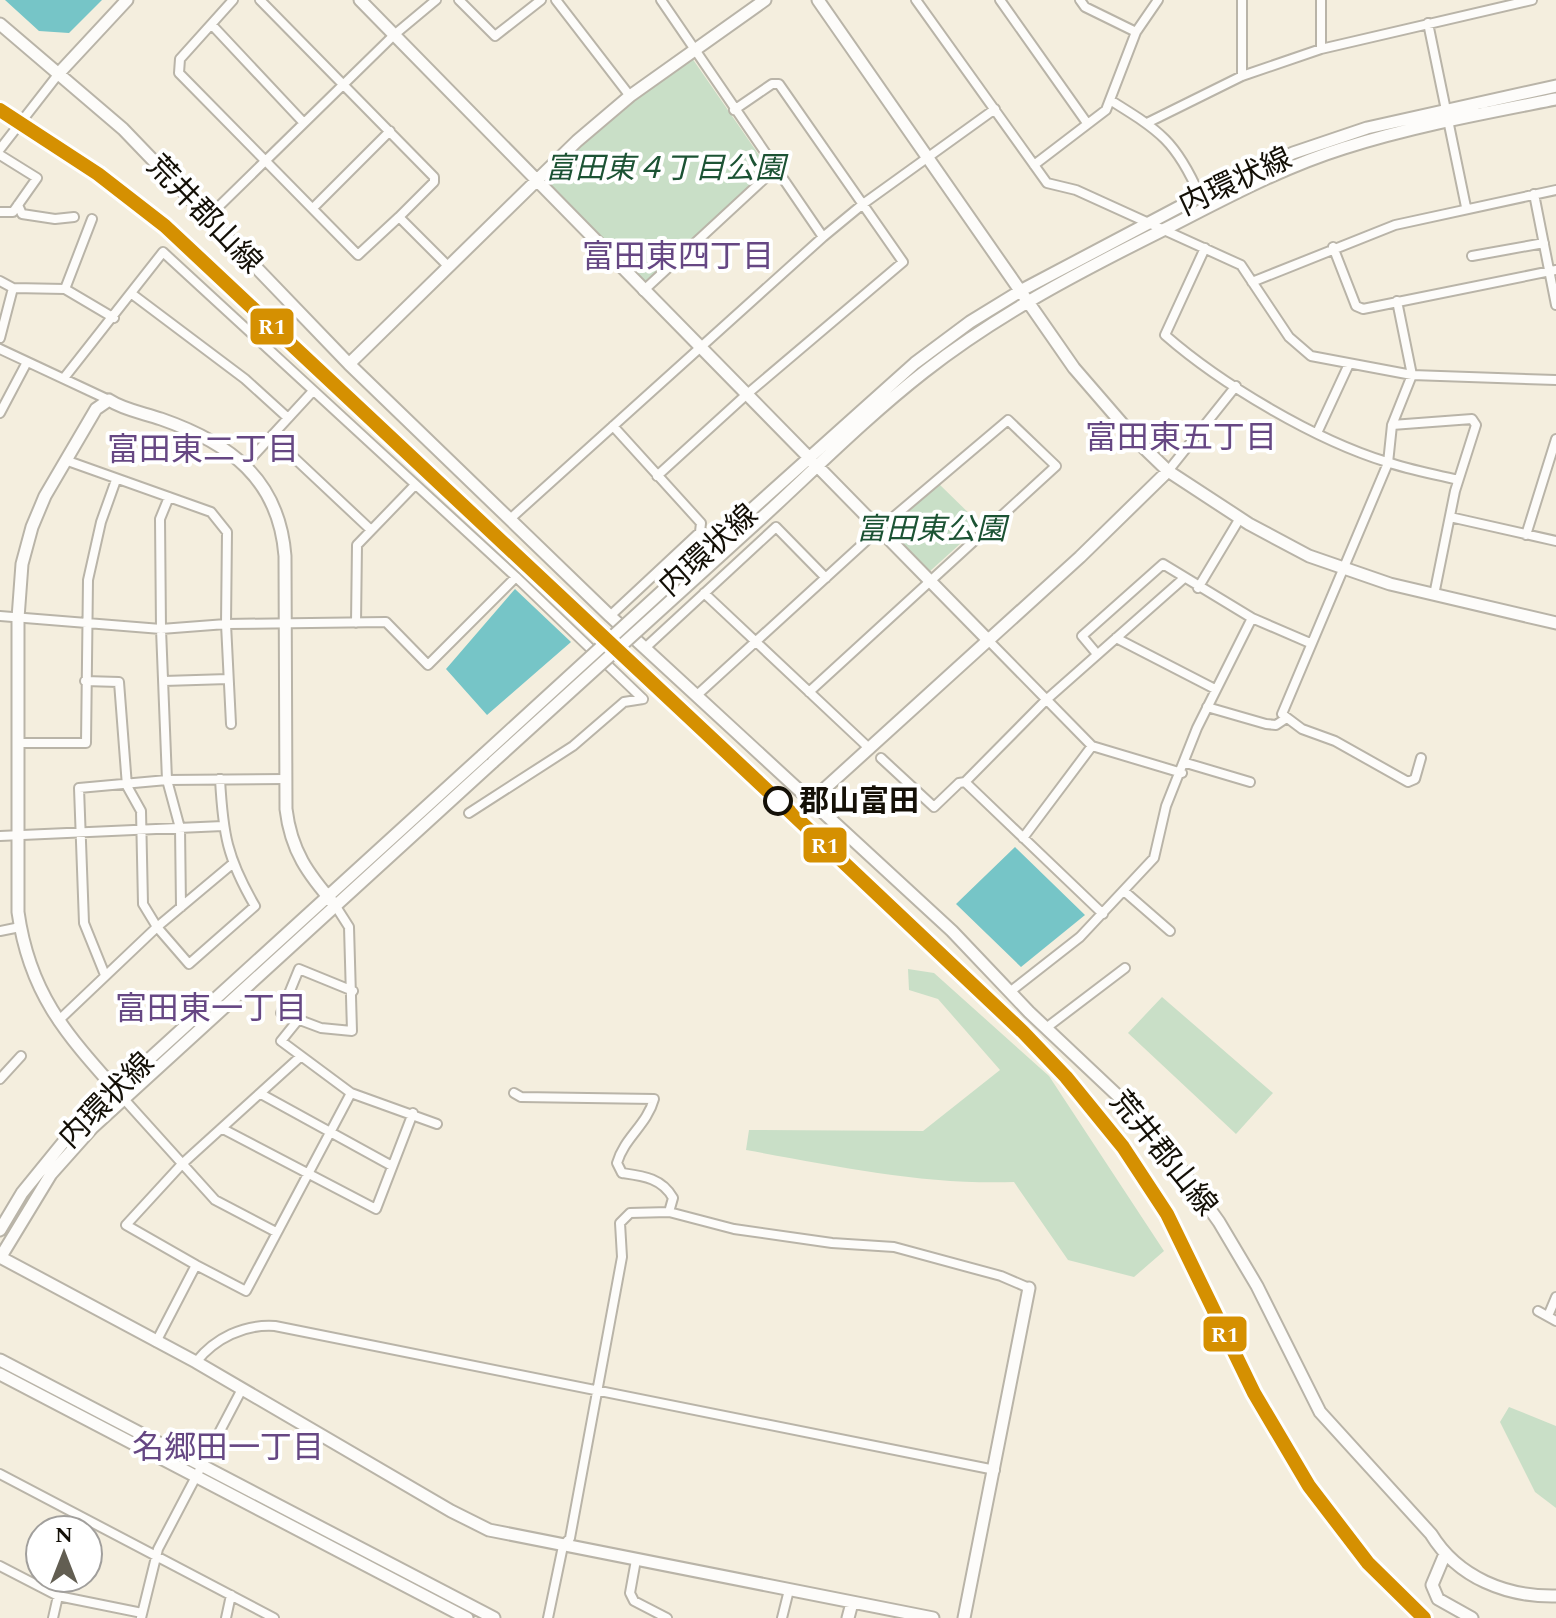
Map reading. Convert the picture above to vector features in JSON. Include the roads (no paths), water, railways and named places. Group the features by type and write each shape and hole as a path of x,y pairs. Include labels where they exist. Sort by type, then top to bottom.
{"street":[{"path":"0,212 13,212 37,178 0,152 60,72 127,0"},
{"path":"233,0 180,59 179,73 358,255 434,182 434,177 260,0"},
{"path":"360,0 1092,746 1182,773"},
{"path":"207,218 394,35 436,0"},
{"path":"459,0 495,36 541,0"},
{"path":"556,0 630,96"},
{"path":"661,0 823,237"},
{"path":"349,364 537,181 630,96 765,0"},
{"path":"818,0 1074,368 1168,471 1240,518 1309,556 1434,595 1556,623"},
{"path":"916,0 1047,183 1076,190 1241,265 1302,351 1349,364 1412,375 1556,380"},
{"path":"1000,0 1087,123"},
{"path":"1080,0 1085,7 1136,32"},
{"path":"1034,165 1106,110 1136,32 1158,0"},
{"path":"1242,0 1242,76"},
{"path":"1321,0 1321,49"},
{"path":"1147,123 1242,76 1321,49 1532,0"},
{"path":"1428,23 1466,207"},
{"name":"荒井郡山線","path":"0,24 60,72 123,129 349,364 610,616 941,920 1046,1028 1115,1090 1176,1159 1219,1222 1257,1286 1320,1412 1431,1534 1445,1554 1498,1589 1524,1595 1556,1596"},
{"path":"212,25 303,122"},
{"path":"657,476 746,395 903,262 779,84 772,84 734,110"},
{"name":"内環状線","path":"0,1230 51,1154 488,758 741,519 811,462 915,363 970,322 1022,290 1200,196 1293,153 1367,128 1447,114 1556,86"},
{"path":"488,758 754,525 811,462 924,372 1066,278 1303,162 1447,114 1556,99"},
{"path":"1110,100 1147,123 1181,155 1200,196"},
{"path":"510,519 823,237 863,204 995,109"},
{"path":"313,208 390,131"},
{"path":"643,291 776,168"},
{"path":"1252,282 1333,247 1395,225 1466,207 1556,190"},
{"path":"1534,194 1553,271 1556,305"},
{"path":"18,205 22,214 55,219 74,217"},
{"path":"399,217 449,267"},
{"path":"65,289 92,219"},
{"path":"1472,256 1544,243"},
{"path":"1333,247 1356,306 1363,309 1553,271"},
{"path":"1205,248 1165,335 1199,364 1317,433 1388,463 1458,480"},
{"path":"64,378 163,252 516,577 643,699 624,702 573,746 469,813"},
{"path":"0,281 13,288 65,289 114,318"},
{"path":"0,338 13,288"},
{"path":"132,294 245,379 288,418"},
{"path":"1397,301 1412,375 1392,425 1388,463 1282,711 1285,719 1335,741 1408,782 1415,779 1421,758"},
{"path":"0,349 109,400 215,441 245,465 266,492 284,538 286,809 294,851 349,927 353,991 352,1031 321,1028 281,1013 299,969 353,991"},
{"path":"0,413 27,362"},
{"path":"1317,433 1349,364"},
{"path":"811,801 1168,471 1236,386"},
{"path":"245,465 313,391"},
{"path":"109,400 96,409 65,460 32,527 22,564 18,618 20,927 31,971 57,1021 215,1200 276,1232"},
{"path":"696,696 878,530 1008,420 1056,466 809,692"},
{"path":"1392,425 1473,420 1477,427 1458,480 1434,595"},
{"path":"610,616 700,532 701,523 613,426"},
{"path":"272,437 371,530"},
{"path":"1526,535 1553,458 1556,439"},
{"path":"65,460 211,512 227,532 226,624 231,724"},
{"path":"18,743 86,743 85,681 92,558 116,480"},
{"path":"356,623 357,545 414,486"},
{"path":"169,497 160,519 161,629 167,780 180,828 181,907"},
{"path":"1450,517 1556,541"},
{"path":"1198,588 1240,518"},
{"path":"645,648 776,527 826,578"},
{"path":"1097,654 1082,636 1163,564 1183,579 1252,618 1310,643"},
{"path":"0,616 161,629 226,624 386,622 428,665 516,577"},
{"path":"881,758 934,807 959,783 965,782 1046,700 1183,579"},
{"path":"704,593 870,749"},
{"path":"1011,991 1103,914 1154,858 1166,806 1215,689 1252,618"},
{"path":"1116,638 1215,689"},
{"path":"164,681 228,679"},
{"path":"85,681 119,682 127,786 141,811 143,904 157,927 189,964 255,906 231,865 223,826 220,779"},
{"path":"1207,707 1266,724 1276,725 1285,719"},
{"path":"1023,838 1092,746"},
{"path":"1186,763 1250,782"},
{"path":"105,975 84,923 79,788 167,780 285,779"},
{"path":"965,782 1103,914"},
{"path":"0,836 223,826"},
{"path":"57,1021 157,927 231,865"},
{"path":"1124,891 1170,931"},
{"path":"0,931 20,927"},
{"path":"1046,1028 1125,968"},
{"path":"298,1020 281,1041 300,1057 351,1093 437,1124"},
{"path":"2,1074 21,1056"},
{"path":"300,1057 182,1164 126,1225 246,1291 351,1093"},
{"name":"内環状線","path":"0,1257 51,1174 119,1093"},
{"path":"514,1093 521,1097 654,1099 650,1115 620,1150 617,1163 622,1173 646,1176 667,1188 673,1198 669,1212"},
{"path":"261,1094 392,1166"},
{"path":"223,1129 376,1209 413,1113"},
{"path":"548,1618 563,1546 570,1538 599,1390 622,1257 620,1223 630,1213 669,1212 734,1229 832,1243 894,1247 1001,1276 1029,1288 964,1618"},
{"path":"0,1257 196,1362 472,1522 499,1532 563,1546 933,1618"},
{"path":"156,1342 196,1265"},
{"path":"1538,1311 1552,1319 1556,1297"},
{"path":"196,1362 218,1341 250,1326 266,1325 995,1470"},
{"path":"0,1360 494,1618"},
{"path":"0,1374 467,1618"},
{"path":"0,1566 58,1596 141,1616 156,1555 242,1389"},
{"path":"0,1474 274,1618"},
{"path":"1445,1554 1432,1585 1438,1599 1472,1618"},
{"path":"636,1560 630,1593 634,1601 667,1618"},
{"path":"782,1618 789,1590"},
{"path":"226,1618 231,1595"},
{"path":"53,1618 58,1596"},
{"path":"848,1618 852,1603"}],"water":[{"path":"5,0 102,0 69,33 39,31"},
{"path":"515,589 571,642 487,715 446,669"},
{"path":"1015,847 1085,915 1021,967 956,904"}],"place":[{"name":"郡山富田","path":"778,801"}],"district":[{"name":"富田東四丁目","path":"678,256"},
{"name":"富田東五丁目","path":"1181,437"},
{"name":"富田東二丁目","path":"203,449"},
{"name":"富田東一丁目","path":"211,1008"},
{"name":"名郷田一丁目","path":"228,1447"}],"park label":[{"name":"富田東４丁目公園","path":"665,168"},
{"name":"富田東公園","path":"931,529"}]}
